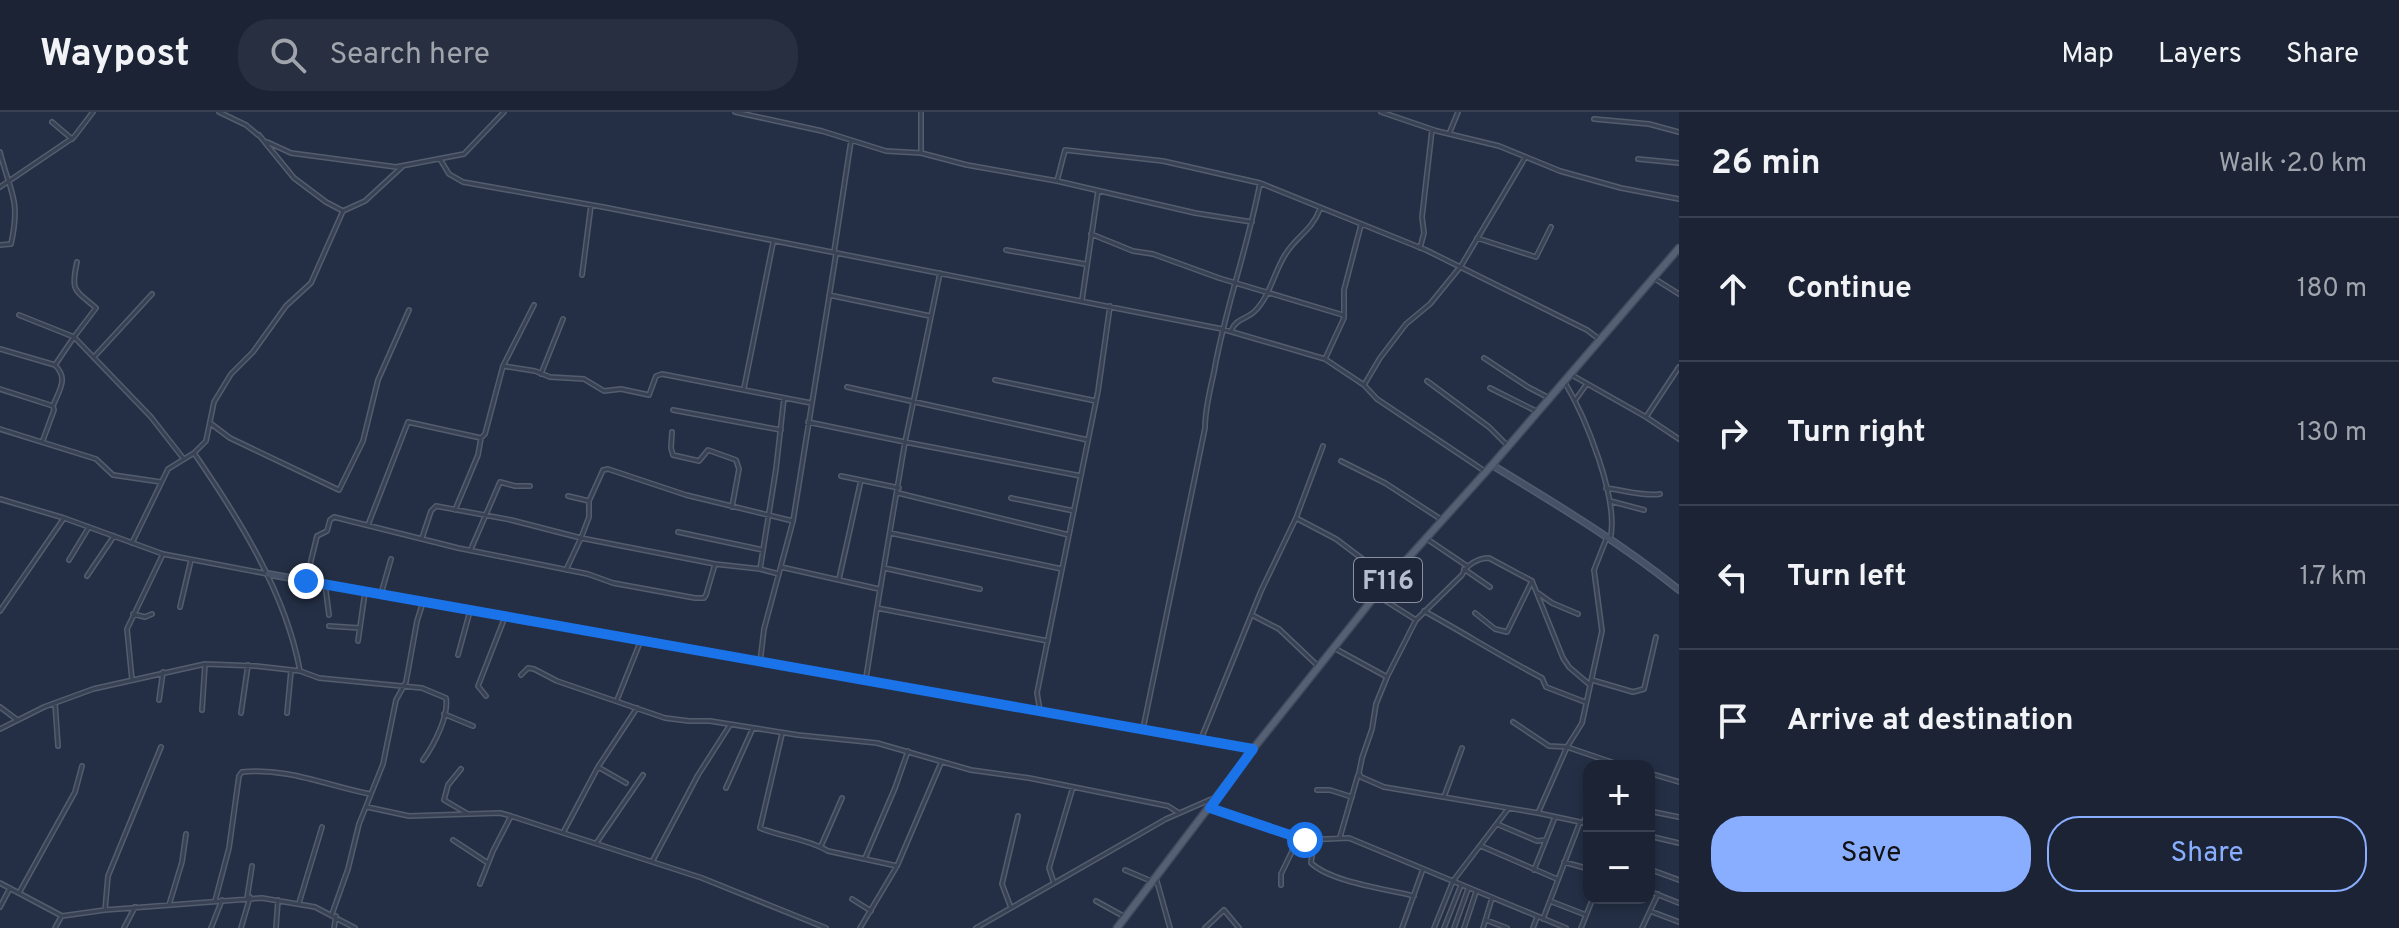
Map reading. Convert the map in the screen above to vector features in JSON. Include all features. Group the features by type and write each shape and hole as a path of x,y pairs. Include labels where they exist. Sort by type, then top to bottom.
{"main road":[{"name":"F116","path":"1117,928 1253,749 1389,579 1486,472 1679,248"}],"street":[{"path":"1,185 72,139 93,112"},
{"path":"219,112 246,125 273,147 291,153 403,166 464,154 504,112"},
{"path":"735,112 822,131 886,151 921,153 1195,213 1252,222"},
{"path":"921,112 921,153"},
{"path":"1381,112 1499,146 1560,171 1621,188 1679,199"},
{"path":"1449,134 1458,112"},
{"path":"1594,119 1649,124 1679,132"},
{"path":"52,122 72,139"},
{"path":"1420,248 1424,233 1422,217 1432,129"},
{"path":"259,135 294,178 343,211"},
{"path":"760,662 764,629 793,521 851,141"},
{"path":"1057,181 1065,150 1163,161 1260,183 1461,266 1587,330 1600,340"},
{"path":"0,152 15,201 16,223 11,244 0,245"},
{"path":"1364,385 1406,324 1430,304 1461,266 1526,157"},
{"path":"440,159 449,174 463,182 1082,300 1231,331 1325,359 1364,385 1387,406 1486,472"},
{"path":"1638,159 1679,163"},
{"path":"132,543 168,469 194,453 206,441 214,402 231,374 253,352 286,306 311,283 343,211 365,201 403,166"},
{"path":"1143,729 1205,428 1205,411 1222,329 1260,183"},
{"path":"1082,300 1098,191"},
{"path":"582,275 591,205"},
{"path":"1231,331 1236,321 1255,311 1274,282 1283,257 1312,226 1320,209"},
{"path":"1325,359 1340,329 1344,290 1361,225"},
{"path":"1477,238 1536,257 1551,227"},
{"path":"1091,234 1133,251 1153,254 1343,315"},
{"path":"744,388 773,241"},
{"path":"1006,250 1087,264"},
{"path":"55,365 96,308 81,298 73,285 77,262"},
{"path":"865,681 905,442 940,273"},
{"path":"1653,278 1679,294"},
{"path":"94,357 152,294"},
{"path":"829,295 930,316"},
{"path":"455,511 485,434 503,366 534,305"},
{"path":"1040,711 1037,693 1096,401 1110,306"},
{"path":"210,423 230,438 339,490 363,441 378,380 409,310"},
{"path":"19,315 74,337 151,417 184,459"},
{"path":"541,374 563,319"},
{"path":"0,349 55,365 61,371 64,381 42,442"},
{"path":"1484,358 1549,398"},
{"path":"503,366 584,379 604,391 621,389 649,395 656,376 662,374 811,403"},
{"path":"1646,417 1679,367"},
{"path":"1570,374 1679,439"},
{"path":"995,380 1096,401"},
{"path":"1427,381 1489,427 1508,446"},
{"path":"1538,813 1567,747 1582,723 1602,631 1594,570 1613,526 1610,501 1590,436 1564,381"},
{"path":"1575,400 1586,385"},
{"path":"847,387 1088,440"},
{"path":"1490,388 1538,412"},
{"path":"0,389 53,406"},
{"path":"760,569 784,397"},
{"path":"673,410 781,430"},
{"path":"368,525 408,422 481,438"},
{"path":"807,422 1081,476"},
{"path":"0,429 96,459 107,473 113,475 161,482"},
{"path":"672,432 673,455 699,461 708,450 736,460 739,469 732,507"},
{"path":"1201,739 1296,518 1323,446"},
{"path":"194,453 219,489 268,574 300,671"},
{"path":"1341,461 1385,483 1442,520"},
{"path":"1492,465 1608,538 1679,590"},
{"path":"566,571 589,517 589,501 603,470 608,469 642,483 793,521"},
{"path":"841,476 1069,535"},
{"path":"839,579 861,480"},
{"path":"471,549 500,482 530,486"},
{"path":"1606,488 1636,491 1649,496 1660,494"},
{"path":"568,496 589,501"},
{"path":"1011,498 1074,511"},
{"path":"0,499 64,518 163,554 191,560 1253,749"},
{"path":"1610,501 1644,510"},
{"path":"422,538 431,511 436,506 581,538 779,574"},
{"path":"306,581 317,536 327,531 332,517 588,574 611,583 701,598 706,595 715,564"},
{"path":"0,611 64,518"},
{"path":"1296,518 1336,539 1389,579"},
{"path":"69,560 89,527"},
{"path":"678,532 763,550"},
{"path":"890,533 1062,569"},
{"path":"87,576 114,536"},
{"path":"1426,538 1490,587"},
{"path":"132,680 126,638 128,624 163,554"},
{"path":"1340,837 1372,729 1376,704 1387,677 1416,620 1466,568 1489,558 1532,581 1563,658 1569,667 1591,682 1633,692 1644,689 1656,637"},
{"path":"381,594 391,559"},
{"path":"180,607 191,560"},
{"path":"781,567 879,589"},
{"path":"884,568 980,589"},
{"path":"1475,613 1495,629 1507,632 1532,581"},
{"path":"325,584 329,615"},
{"path":"358,641 365,592"},
{"path":"1538,593 1578,614"},
{"path":"1376,595 1416,620"},
{"path":"334,928 334,915 359,824 387,748 396,700 406,682 423,602"},
{"path":"877,608 1048,641"},
{"path":"458,655 470,611"},
{"path":"1424,611 1542,678 1546,687 1585,702"},
{"path":"133,614 145,617 152,614"},
{"path":"1252,615 1279,629 1319,667"},
{"path":"486,696 478,686 505,617"},
{"path":"329,626 360,628"},
{"path":"616,700 641,640"},
{"path":"1334,648 1387,677"},
{"path":"202,710 205,664"},
{"path":"0,729 16,719 93,689 205,664 248,665 300,671 319,678 422,688 446,698 444,714 430,751 423,760"},
{"path":"241,713 248,665"},
{"path":"521,675 531,668 557,681 665,718 877,743 941,762 1168,806 1179,813"},
{"path":"287,713 291,671"},
{"path":"159,700 163,672"},
{"path":"55,703 58,746"},
{"path":"0,707 16,719"},
{"path":"564,831 598,767 637,708"},
{"path":"444,714 473,726"},
{"path":"1513,722 1549,746 1567,747 1600,760"},
{"path":"653,860 698,775 730,724"},
{"path":"726,788 753,728"},
{"path":"783,732 760,828 778,836 821,846 828,851 897,866"},
{"path":"105,910 108,876 161,747"},
{"path":"1444,797 1462,748"},
{"path":"865,858 908,751"},
{"path":"860,928 897,866 941,762"},
{"path":"19,893 75,792 82,766"},
{"path":"598,767 626,783"},
{"path":"461,769 448,785 444,800 468,814"},
{"path":"215,901 229,848 242,772 271,771 326,781 372,794"},
{"path":"1359,773 1361,777 1384,787 1582,822 1543,919"},
{"path":"597,842 643,775"},
{"path":"1655,775 1679,782"},
{"path":"1054,884 1049,868 1073,787"},
{"path":"1317,790 1330,790 1352,797"},
{"path":"976,928 1179,813 1217,797"},
{"path":"821,846 842,798"},
{"path":"367,807 409,816 511,816 653,860 826,928"},
{"path":"1210,808 1314,841 1340,837 1380,849 1468,889 1566,928"},
{"path":"1434,928 1453,881 1508,809"},
{"path":"1655,812 1679,817"},
{"path":"480,884 511,816"},
{"path":"1011,908 1002,884 1018,816"},
{"path":"1534,870 1555,817"},
{"path":"1497,824 1537,841 1545,840"},
{"path":"299,903 322,827"},
{"path":"169,905 182,862 186,834"},
{"path":"1281,885 1281,874 1299,837"},
{"path":"1655,837 1679,843"},
{"path":"453,840 488,863"},
{"path":"1314,841 1311,863 1314,866 1330,874 1414,896"},
{"path":"1481,846 1557,879"},
{"path":"1564,862 1583,867"},
{"path":"241,928 252,866"},
{"path":"1402,928 1423,869"},
{"path":"1125,870 1154,880 1170,928"},
{"path":"1655,871 1679,880"},
{"path":"0,883 62,916 248,897 299,903 334,915 355,928"},
{"path":"1444,928 1461,885"},
{"path":"0,907 10,888"},
{"path":"1454,928 1468,889"},
{"path":"1464,928 1476,892"},
{"path":"1655,893 1679,903"},
{"path":"1642,928 1658,894"},
{"path":"1483,928 1492,898"},
{"path":"852,899 871,911"},
{"path":"211,928 222,900"},
{"path":"276,928 278,900"},
{"path":"1096,901 1125,917"},
{"path":"1550,901 1586,915"},
{"path":"1581,928 1591,904"},
{"path":"124,928 135,907"},
{"path":"1205,928 1224,910 1239,928"},
{"path":"1650,911 1679,922"},
{"path":"55,928 62,916"},
{"path":"1533,928 1537,916"},
{"path":"1486,920 1507,928"}],"route":[{"path":"306,581 1253,749 1210,808 1305,840"}]}
